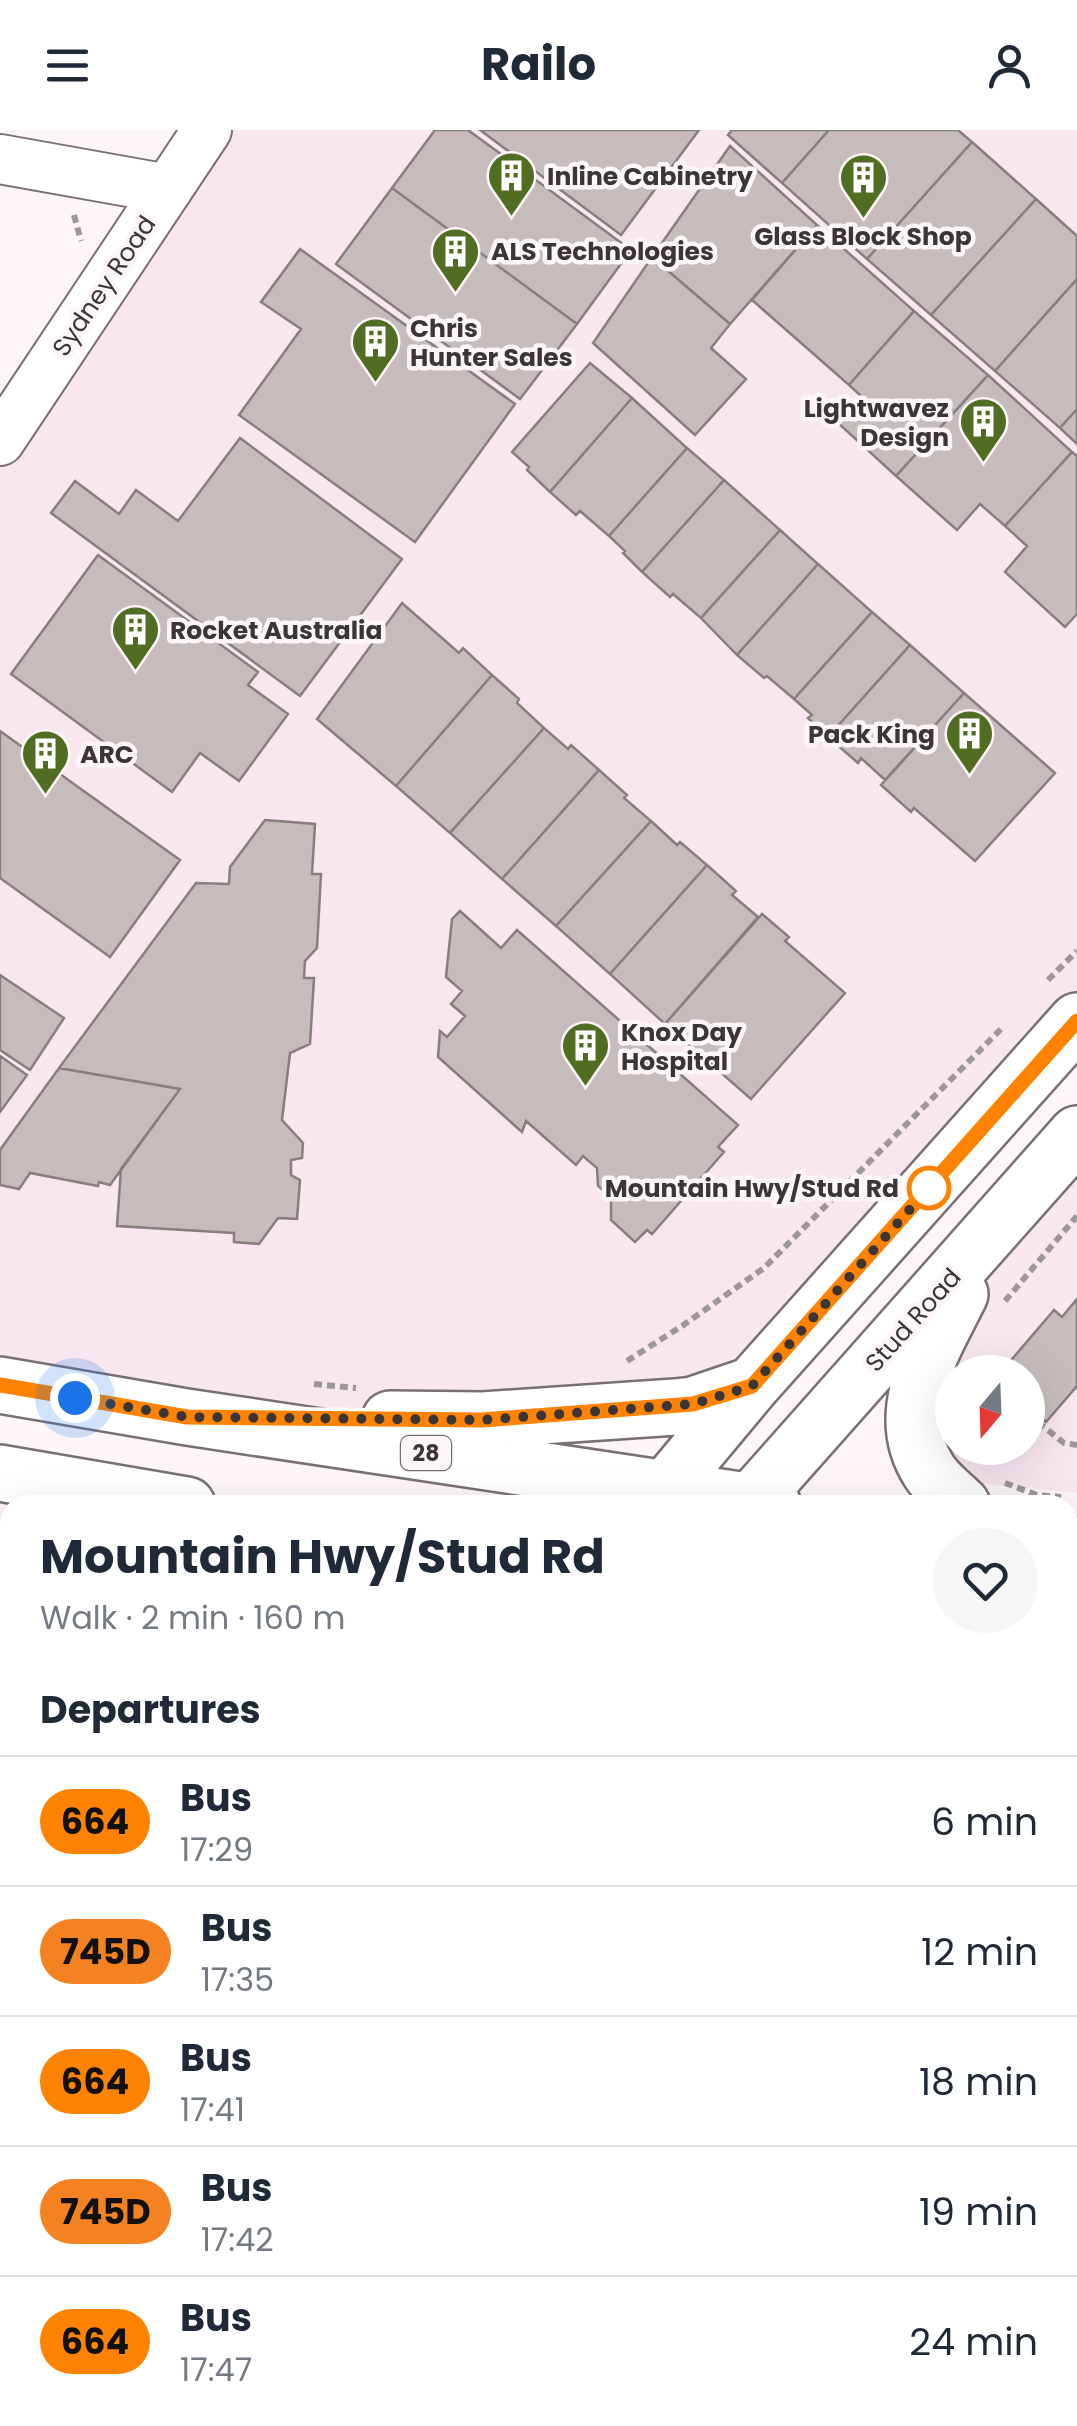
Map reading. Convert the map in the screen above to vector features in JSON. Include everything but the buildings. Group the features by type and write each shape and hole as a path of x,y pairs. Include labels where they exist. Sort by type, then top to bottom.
{"main road":[{"path":"660,1495 1050,1030"},
{"name":"Stud Road","path":"765,1495 1077,1134"},
{"path":"978,1492 930,1472 917,1440 915,1398 924,1368 990,1233"},
{"name":"28","path":"0,1386 646,1495"},
{"path":"187,1417 482,1420 693,1404 752,1386"},
{"path":"0,1474 127,1495"}],"street":[{"name":"Sydney Road","path":"0,441 207,130"},
{"path":"0,160 168,189"}],"path":[{"path":"626,1362 764,1268 1050,1030 1077,951"},
{"path":"1005,1302 1077,1216"},
{"path":"310,1384 370,1388"},
{"path":"1045,1428 1064,1443 1077,1445"},
{"path":"978,1492 1037,1495"}],"shaded area":[{"path":"207,130 1077,130 1077,1021 752,1385 568,1415 187,1417 0,1385 0,441"},
{"path":"1077,1134 1077,1493 936,1479 924,1368"}],"bus line":[{"name":"664","path":"0,1385 187,1417 482,1420 675,1407 752,1386 1077,1021"}],"place":[{"name":"Inline Cabinetry","path":"512,218"},
{"name":"Glass Block Shop","path":"863,220"},
{"name":"ALS Technologies","path":"456,294"},
{"name":"Chris Hunter Sales","path":"375,384"},
{"name":"Lightwavez Design","path":"984,464"},
{"name":"Rocket Australia","path":"135,672"},
{"name":"Pack King","path":"970,776"},
{"name":"ARC","path":"45,796"},
{"name":"Knox Day Hospital","path":"586,1088"},
{"name":"Mountain Hwy/Stud Rd","path":"929,1188"}],"route":[{"path":"75,1398 187,1417 482,1420 693,1404 752,1386 929,1188"}]}
